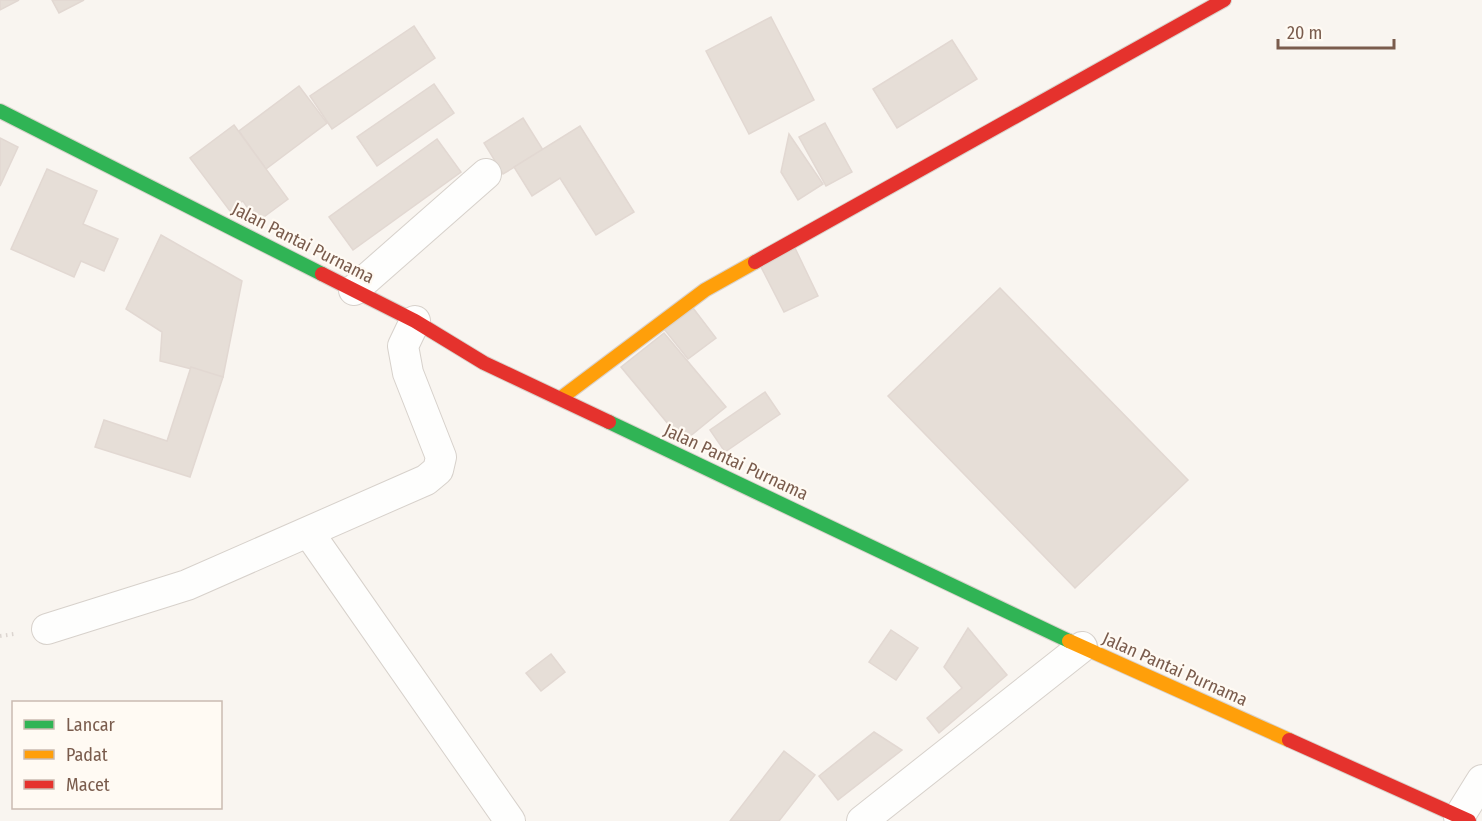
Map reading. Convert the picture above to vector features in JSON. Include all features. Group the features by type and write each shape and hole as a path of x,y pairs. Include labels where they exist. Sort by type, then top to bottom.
{"street":[{"path":"561,398 705,290 1224,0"},
{"name":"Jalan Pantai Purnama","path":"0,111 415,321 484,363 1082,646 1464,819"},
{"path":"354,290 486,174"},
{"path":"47,629 187,585 426,480 438,470 441,457 408,373 404,346 415,321"},
{"path":"309,533 510,821"},
{"path":"862,821 1082,646"},
{"path":"1464,819 1482,780"}],"building":[{"path":"0,0 19,0 0,10"},
{"path":"52,0 84,0 59,13"},
{"path":"771,17 814,100 749,134 706,51"},
{"path":"414,26 435,58 332,129 310,96"},
{"path":"952,40 977,79 897,128 873,89"},
{"path":"434,84 454,113 377,166 357,137"},
{"path":"299,86 327,123 266,169 239,131"},
{"path":"523,118 543,150 503,174 484,143"},
{"path":"825,123 852,172 826,186 799,137"},
{"path":"234,125 288,199 257,222 243,201 230,211 190,158"},
{"path":"580,126 634,212 596,235 560,178 532,196 514,167"},
{"path":"789,134 823,184 798,200 781,172"},
{"path":"0,138 18,147 0,186"},
{"path":"437,139 461,172 353,250 329,217"},
{"path":"47,169 97,191 83,224 118,239 104,271 81,261 74,277 11,249"},
{"path":"161,235 242,281 223,377 160,361 162,332 126,309"},
{"path":"795,248 818,296 784,312 760,265"},
{"path":"1000,288 1188,480 1075,588 888,396"},
{"path":"693,308 716,338 688,359 664,329"},
{"path":"664,333 726,407 683,442 621,367"},
{"path":"191,367 223,377 190,477 95,447 104,420 167,441"},
{"path":"765,392 780,414 725,452 710,430"},
{"path":"968,628 1007,675 939,733 927,718 962,688 944,667"},
{"path":"891,630 918,648 896,680 869,662"},
{"path":"551,654 565,672 541,691 526,673"},
{"path":"874,732 902,750 838,800 819,776"},
{"path":"784,751 815,775 779,821 730,821"}],"traffic: fast":[{"path":"0,111 322,274"},
{"path":"609,422 1069,641"}],"traffic: slow":[{"path":"561,398 705,290 755,262"},
{"path":"1069,641 1289,740"}],"traffic: jam":[{"path":"755,262 1224,0"},
{"path":"322,274 415,321 484,363 609,422"},
{"path":"1289,740 1469,821"}]}
